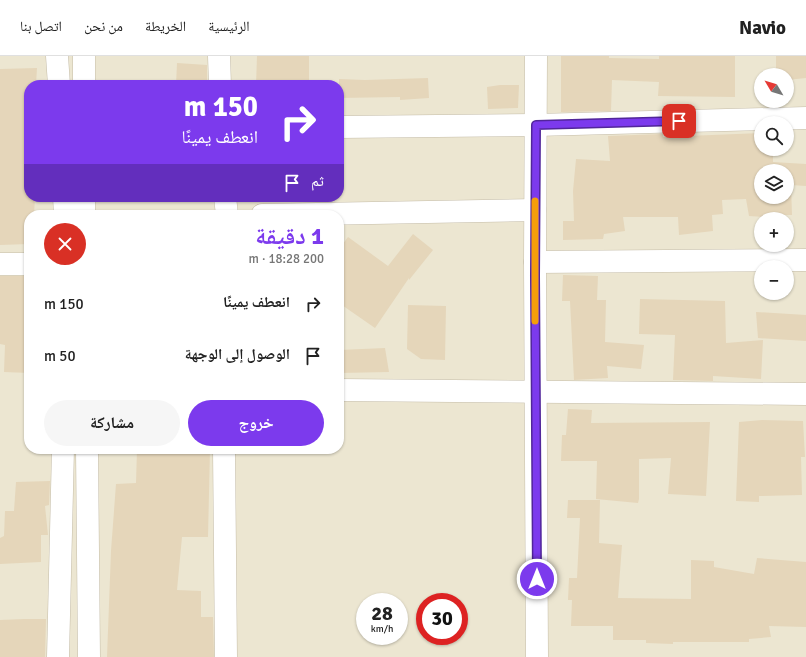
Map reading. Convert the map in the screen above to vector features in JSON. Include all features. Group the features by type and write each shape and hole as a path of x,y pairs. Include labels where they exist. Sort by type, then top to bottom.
{"street":[{"path":"57,56 59,80"},
{"path":"84,56 84,80"},
{"path":"219,56 220,80"},
{"path":"536,56 535,262 537,657"},
{"path":"344,127 536,125 806,118"},
{"path":"344,213 535,210"},
{"path":"535,262 806,260"},
{"path":"0,264 24,264"},
{"path":"344,390 806,394"},
{"path":"58,657 63,454"},
{"path":"87,454 89,657"},
{"path":"224,454 226,657"}],"shaded area":[{"path":"0,56 806,56 806,657 0,657"}],"building":[{"path":"257,56 309,56 309,80 256,80"},
{"path":"561,56 609,56 609,58 659,59 659,56 735,56 735,97 658,96 659,82 612,80 611,111 561,112"},
{"path":"776,56 806,56 806,78 794,79 794,68 776,68"},
{"path":"177,63 207,65 207,80 176,80"},
{"path":"37,68 36,80 24,80 24,202 35,202 34,210 24,210 24,244 0,245 0,69"},
{"path":"428,78 429,98 400,100 400,97 344,98 344,80 339,79 365,80"},
{"path":"519,85 518,108 488,109 487,87"},
{"path":"754,133 754,156 773,156 773,162 806,164 806,186 794,185 794,164 754,164 754,204 792,204 792,212 754,212 754,216 749,216 746,199 722,200 723,214 712,215 713,231 679,235 678,217 623,217 625,231 604,234 603,239 563,240 563,221 574,221 573,191 576,159 610,161 608,136 663,134 663,137"},
{"path":"413,234 433,250 409,280 409,278 375,328 344,306 344,242 348,237 388,266"},
{"path":"563,275 598,276 597,300 606,300 605,342 644,345 641,369 607,366 608,378 574,380 570,301 562,301"},
{"path":"0,276 24,276 24,373 4,372 5,345 0,344"},
{"path":"640,299 725,301 726,343 763,340 761,379 713,376 713,381 673,380 675,335 639,334"},
{"path":"408,305 446,306 445,360 421,359 407,349"},
{"path":"756,312 806,315 806,341 758,338"},
{"path":"385,348 389,372 344,373 344,350"},
{"path":"568,409 592,410 591,423 710,422 706,496 668,494 671,458 639,459 638,503 596,499 597,461 561,461 562,435 566,435"},
{"path":"762,420 803,421 805,457 801,457 802,495 759,496 759,502 736,501 739,422"},
{"path":"137,454 210,454 208,537 182,537 177,590 201,591 201,617 213,617 214,657 107,657 111,551 116,484 136,483"},
{"path":"50,481 49,505 45,506 48,535 41,535 41,562 0,564 0,538 4,536 5,511 14,511 16,482"},
{"path":"568,500 600,500 599,543 622,545 618,598 691,599 691,560 714,561 714,567 754,574 757,558 806,562 806,627 769,626 771,637 749,639 749,642 673,642 673,644 646,643 646,640 613,640 613,626 571,626 572,600 568,600 569,578 577,578 580,518 567,518"},
{"path":"46,619 45,657 0,657 0,620"}],"slow traffic":[{"path":"535,201 535,321"}],"route":[{"path":"537,579 535,276 536,125 679,121"}]}
